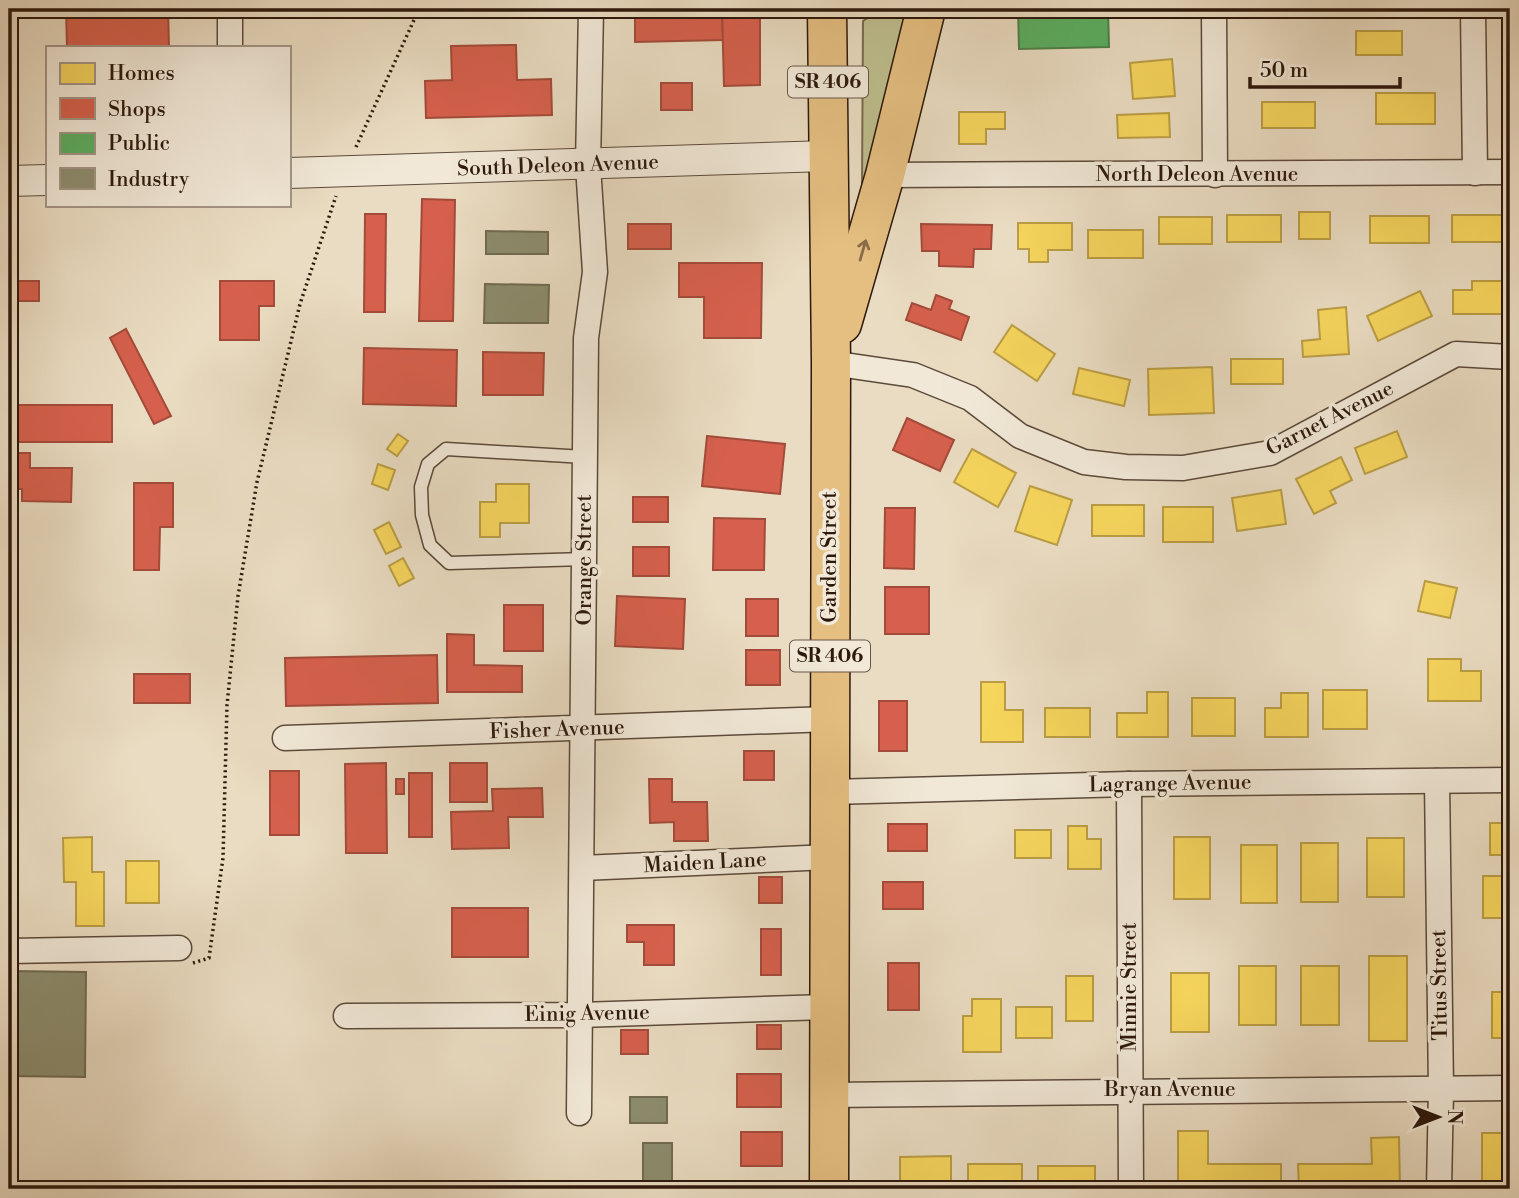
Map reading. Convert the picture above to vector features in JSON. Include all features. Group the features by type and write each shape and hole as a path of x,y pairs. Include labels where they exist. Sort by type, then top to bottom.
{"main road":[{"name":"Garden Street","path":"827,9 831,363 827,1007 829,1189"},
{"path":"831,363 885,175 926,9"}],"street":[{"path":"230,9 230,46"},
{"name":"Orange Street","path":"579,1113 586,338 595,272 588,166 590,9"},
{"path":"1214,9 1215,175"},
{"path":"1473,9 1475,173"},
{"name":"South Deleon Avenue","path":"290,173 588,166 828,156"},
{"name":"North Deleon Avenue","path":"885,175 1510,172"},
{"path":"9,181 46,180"},
{"name":"Garnet Avenue","path":"831,363 913,375 970,398 1020,436 1084,462 1126,467 1183,468 1270,453 1456,354 1510,357"},
{"name":"Fisher Avenue","path":"285,738 830,719"},
{"name":"Lagrange Avenue","path":"830,792 1129,784 1510,780"},
{"name":"Titus Street","path":"1437,781 1441,1090 1439,1189"},
{"name":"Minnie Street","path":"1129,784 1131,1189"},
{"name":"Maiden Lane","path":"582,868 829,857"},
{"path":"9,951 179,948"},
{"name":"Einig Avenue","path":"346,1016 580,1015 827,1007"},
{"name":"Bryan Avenue","path":"829,1095 1510,1088"}],"lane":[{"path":"584,559 449,563 430,545 422,515 421,486 428,464 446,449 585,457"}],"path":[{"path":"355,149 419,9"},
{"path":"209,958 223,858 231,664 238,596 257,482 300,304 340,185"}],"green space":[{"path":"912,10 862,188 863,21 874,14"}],"building: Homes":[{"path":"1397,9 1426,9 1426,13 1397,13"},
{"path":"1356,31 1402,31 1402,55 1356,55"},
{"path":"1172,59 1175,96 1133,99 1130,63"},
{"path":"1376,93 1435,93 1435,124 1376,124"},
{"path":"1262,102 1315,102 1315,128 1262,128"},
{"path":"959,112 1005,112 1005,129 986,129 986,144 959,144"},
{"path":"1169,113 1170,137 1118,138 1117,115"},
{"path":"1299,212 1330,212 1330,239 1299,239"},
{"path":"1227,215 1281,215 1281,242 1227,242"},
{"path":"1452,215 1510,215 1510,242 1452,242"},
{"path":"1370,216 1429,216 1429,243 1370,243"},
{"path":"1159,217 1212,217 1212,244 1159,244"},
{"path":"1018,223 1072,223 1072,250 1048,250 1048,262 1029,262 1029,249 1018,249"},
{"path":"1088,230 1143,230 1143,258 1088,258"},
{"path":"1472,281 1504,281 1504,314 1453,314 1453,290 1472,290"},
{"path":"1420,291 1432,316 1378,341 1367,316"},
{"path":"1346,307 1349,354 1303,357 1302,341 1320,339 1318,310"},
{"path":"1012,325 1055,354 1037,381 994,352"},
{"path":"1231,359 1283,359 1283,384 1231,384"},
{"path":"1212,367 1214,413 1149,415 1148,369"},
{"path":"1079,368 1130,380 1124,406 1073,394"},
{"path":"1397,431 1407,457 1365,474 1355,448"},
{"path":"398,434 408,441 397,456 387,449"},
{"path":"972,449 1016,473 998,507 954,482"},
{"path":"1341,457 1352,480 1330,491 1336,503 1314,514 1296,479"},
{"path":"378,464 395,470 388,490 372,484"},
{"path":"496,484 529,484 529,523 500,523 500,537 480,537 480,502 496,502"},
{"path":"1030,486 1072,500 1057,545 1015,531"},
{"path":"1281,490 1286,524 1237,531 1232,498"},
{"path":"1092,505 1144,505 1144,536 1092,536"},
{"path":"1163,507 1213,507 1213,542 1163,542"},
{"path":"389,522 401,547 386,554 374,530"},
{"path":"403,558 414,578 399,586 389,566"},
{"path":"1425,581 1457,588 1450,618 1418,611"},
{"path":"1428,659 1461,659 1461,671 1481,671 1481,701 1428,701"},
{"path":"981,682 1005,682 1005,710 1023,710 1023,742 981,742"},
{"path":"1323,690 1367,690 1367,729 1323,729"},
{"path":"1147,692 1168,692 1168,737 1117,737 1117,713 1147,713"},
{"path":"1281,693 1308,693 1308,737 1265,737 1265,708 1281,708"},
{"path":"1192,698 1235,698 1235,736 1192,736"},
{"path":"1045,708 1090,708 1090,737 1045,737"},
{"path":"1490,823 1510,823 1510,855 1490,855"},
{"path":"1068,826 1087,826 1087,839 1101,839 1101,869 1068,869"},
{"path":"1015,830 1051,830 1051,858 1015,858"},
{"path":"92,837 92,872 104,872 104,926 76,926 76,882 64,882 63,838"},
{"path":"1174,837 1210,837 1210,899 1174,899"},
{"path":"1367,838 1404,838 1404,897 1367,897"},
{"path":"1301,843 1338,843 1338,902 1301,902"},
{"path":"1241,845 1277,845 1277,903 1241,903"},
{"path":"126,861 159,861 159,903 126,903"},
{"path":"1483,876 1510,876 1510,918 1483,918"},
{"path":"1369,956 1407,956 1407,1041 1369,1041"},
{"path":"1239,966 1276,966 1276,1025 1239,1025"},
{"path":"1301,966 1339,966 1339,1025 1301,1025"},
{"path":"1171,973 1209,973 1209,1032 1171,1032"},
{"path":"1066,976 1093,976 1093,1021 1066,1021"},
{"path":"1492,992 1510,992 1510,1038 1492,1038"},
{"path":"972,999 1001,999 1001,1052 963,1052 963,1016 972,1016"},
{"path":"1016,1007 1052,1007 1052,1038 1016,1038"},
{"path":"1178,1131 1208,1131 1208,1164 1281,1164 1281,1189 1178,1189"},
{"path":"1482,1133 1510,1133 1510,1189 1482,1189"},
{"path":"1399,1137 1400,1189 1299,1189 1298,1164 1372,1164 1371,1138"},
{"path":"951,1156 951,1189 900,1189 900,1157"},
{"path":"968,1164 1022,1164 1022,1189 968,1189"},
{"path":"1038,1166 1095,1166 1095,1189 1038,1189"}],"building: Shops":[{"path":"66,9 168,9 169,46 67,46"},
{"path":"635,9 722,9 723,40 635,42"},
{"path":"722,9 760,9 760,85 724,86"},
{"path":"516,45 517,80 551,79 552,115 426,118 425,81 452,80 451,46"},
{"path":"661,83 692,83 692,110 661,110"},
{"path":"422,199 455,200 453,321 419,321"},
{"path":"365,214 386,214 385,312 364,312"},
{"path":"628,224 671,224 671,249 628,249"},
{"path":"921,224 992,225 991,249 974,249 973,267 939,266 939,251 922,251"},
{"path":"679,263 762,263 761,338 704,338 704,297 679,297"},
{"path":"17,281 39,281 39,301 17,301"},
{"path":"220,281 274,281 274,306 259,306 259,340 220,340"},
{"path":"936,295 952,301 949,309 969,317 961,340 906,320 912,303 931,310"},
{"path":"126,329 171,416 154,424 110,338"},
{"path":"364,348 457,350 456,406 363,404"},
{"path":"483,352 544,353 543,395 483,395"},
{"path":"18,405 112,405 112,442 18,442"},
{"path":"907,418 954,440 940,471 893,450"},
{"path":"707,436 785,444 780,494 702,486"},
{"path":"9,453 30,453 30,468 72,468 71,502 22,501 22,489 9,489"},
{"path":"134,483 173,483 173,527 160,527 159,570 134,570"},
{"path":"633,497 668,497 668,522 633,522"},
{"path":"885,508 915,508 914,569 884,568"},
{"path":"714,518 765,519 764,570 713,570"},
{"path":"633,547 669,547 669,576 633,576"},
{"path":"885,587 929,587 929,634 885,634"},
{"path":"617,596 685,599 683,649 615,646"},
{"path":"746,599 778,599 778,636 746,636"},
{"path":"504,605 543,605 543,651 504,651"},
{"path":"447,634 474,635 474,665 522,666 522,692 447,692"},
{"path":"746,650 780,650 780,685 746,685"},
{"path":"437,655 438,703 286,706 285,658"},
{"path":"134,674 190,674 190,703 134,703"},
{"path":"879,701 907,701 907,751 879,751"},
{"path":"744,751 774,751 774,780 744,780"},
{"path":"386,763 387,853 346,853 345,764"},
{"path":"450,763 487,763 487,802 450,802"},
{"path":"270,771 299,771 299,835 270,835"},
{"path":"409,773 432,773 432,837 409,837"},
{"path":"396,779 404,779 404,794 396,794"},
{"path":"649,779 672,779 672,802 707,802 708,841 674,841 674,822 650,823"},
{"path":"542,788 543,817 508,817 509,848 452,849 451,812 493,811 492,789"},
{"path":"888,824 927,824 927,851 888,851"},
{"path":"759,877 782,877 782,903 759,903"},
{"path":"883,882 923,882 923,909 883,909"},
{"path":"452,908 528,908 528,957 452,957"},
{"path":"627,925 674,925 674,965 644,965 644,942 627,942"},
{"path":"761,929 781,929 781,975 761,975"},
{"path":"888,963 919,963 919,1010 888,1010"},
{"path":"757,1025 781,1025 781,1049 757,1049"},
{"path":"621,1030 648,1030 648,1054 621,1054"},
{"path":"737,1074 781,1074 781,1107 737,1107"},
{"path":"741,1132 782,1132 782,1166 741,1166"}],"building: Public":[{"path":"1018,9 1108,9 1109,47 1019,49"}],"building: Industry":[{"path":"486,231 548,232 548,254 486,254"},
{"path":"485,284 549,285 548,323 484,323"},
{"path":"9,971 86,972 85,1077 9,1076"},
{"path":"630,1097 667,1097 667,1123 630,1123"},
{"path":"643,1143 672,1143 672,1181 643,1181"}]}
